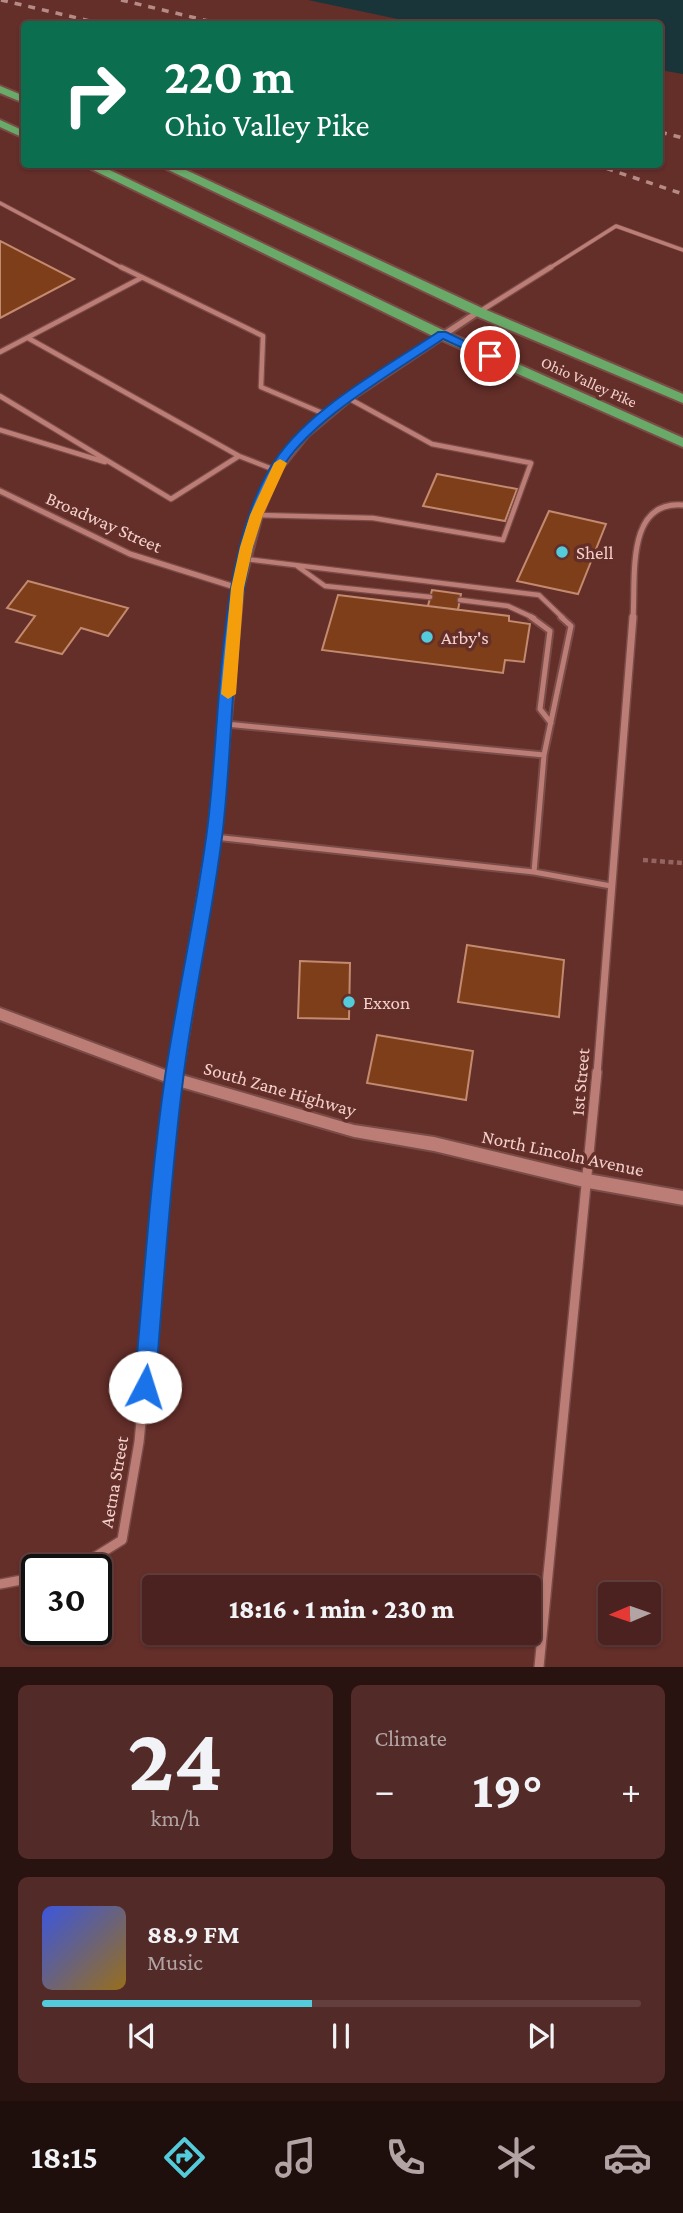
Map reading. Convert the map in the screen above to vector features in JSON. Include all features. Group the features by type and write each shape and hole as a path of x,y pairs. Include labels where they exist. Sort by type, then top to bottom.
{"highway":[{"path":"0,89 21,99"},
{"path":"0,123 21,134"},
{"name":"Ohio Valley Pike","path":"94,168 442,335 683,443"},
{"name":"Ohio Valley Pike","path":"171,168 479,312 683,399"}],"street":[{"name":"Aetna Street","path":"100,1554 122,1540 129,1512 139,1442 174,1079 214,837 237,588 257,515 275,470 305,434 348,398 479,312"},
{"name":"Broadway Street","path":"1,494 130,554 237,588"},
{"name":"1st Street","path":"539,1667 588,1181 640,527 645,515 659,507 683,505"},
{"name":"South Zane Highway","path":"0,1014 174,1079 354,1131 435,1144"},
{"name":"North Lincoln Avenue","path":"435,1144 588,1181 683,1198"},
{"path":"0,1584 21,1580"}],"lane":[{"path":"0,204 141,278 263,336 261,387 327,415"},
{"path":"479,312 616,226 683,250"},
{"path":"0,352 141,278"},
{"path":"28,338 239,456 275,470"},
{"path":"0,396 171,499 239,456"},
{"path":"257,515 373,518 503,540 531,463 432,444 348,398"},
{"path":"0,430 114,465"},
{"path":"244,559 540,595 570,626 544,755 534,872"},
{"path":"296,565 325,586 430,597"},
{"path":"460,600 510,606 534,615 550,631 540,709 551,723"},
{"path":"226,724 544,755"},
{"path":"214,837 534,872 611,886"}],"path":[{"path":"614,858 683,863"}],"water":[{"path":"308,0 683,0 683,74 663,71 663,21 407,21"}],"building":[{"path":"0,241 74,279 0,318"},
{"path":"437,474 517,489 505,521 423,506"},
{"name":"Shell","path":"549,511 606,524 578,594 517,581"},
{"path":"28,581 128,608 108,636 81,628 62,654 16,642 35,616 7,608"},
{"path":"432,590 461,594 458,610 428,606"},
{"name":"Arby's","path":"338,595 509,616 509,621 530,624 524,662 505,660 503,673 322,650"},
{"path":"467,945 564,960 559,1017 458,1002"},
{"path":"300,961 350,963 349,1019 298,1018"},
{"path":"377,1035 473,1051 466,1100 367,1083"}],"railway":[{"path":"1,0 90,21"},
{"path":"121,0 208,21"},
{"path":"663,133 683,138"},
{"path":"605,168 683,194"}],"slow traffic":[{"path":"228,694 237,588 257,515 280,463"}],"place":[{"name":"Shell","path":"562,552"},
{"name":"Arby's","path":"427,637"},
{"name":"Exxon","path":"349,1002"}],"route":[{"path":"145,1387 174,1079 214,837 237,588 257,515 275,470 305,434 348,398 442,335 490,356"}]}
